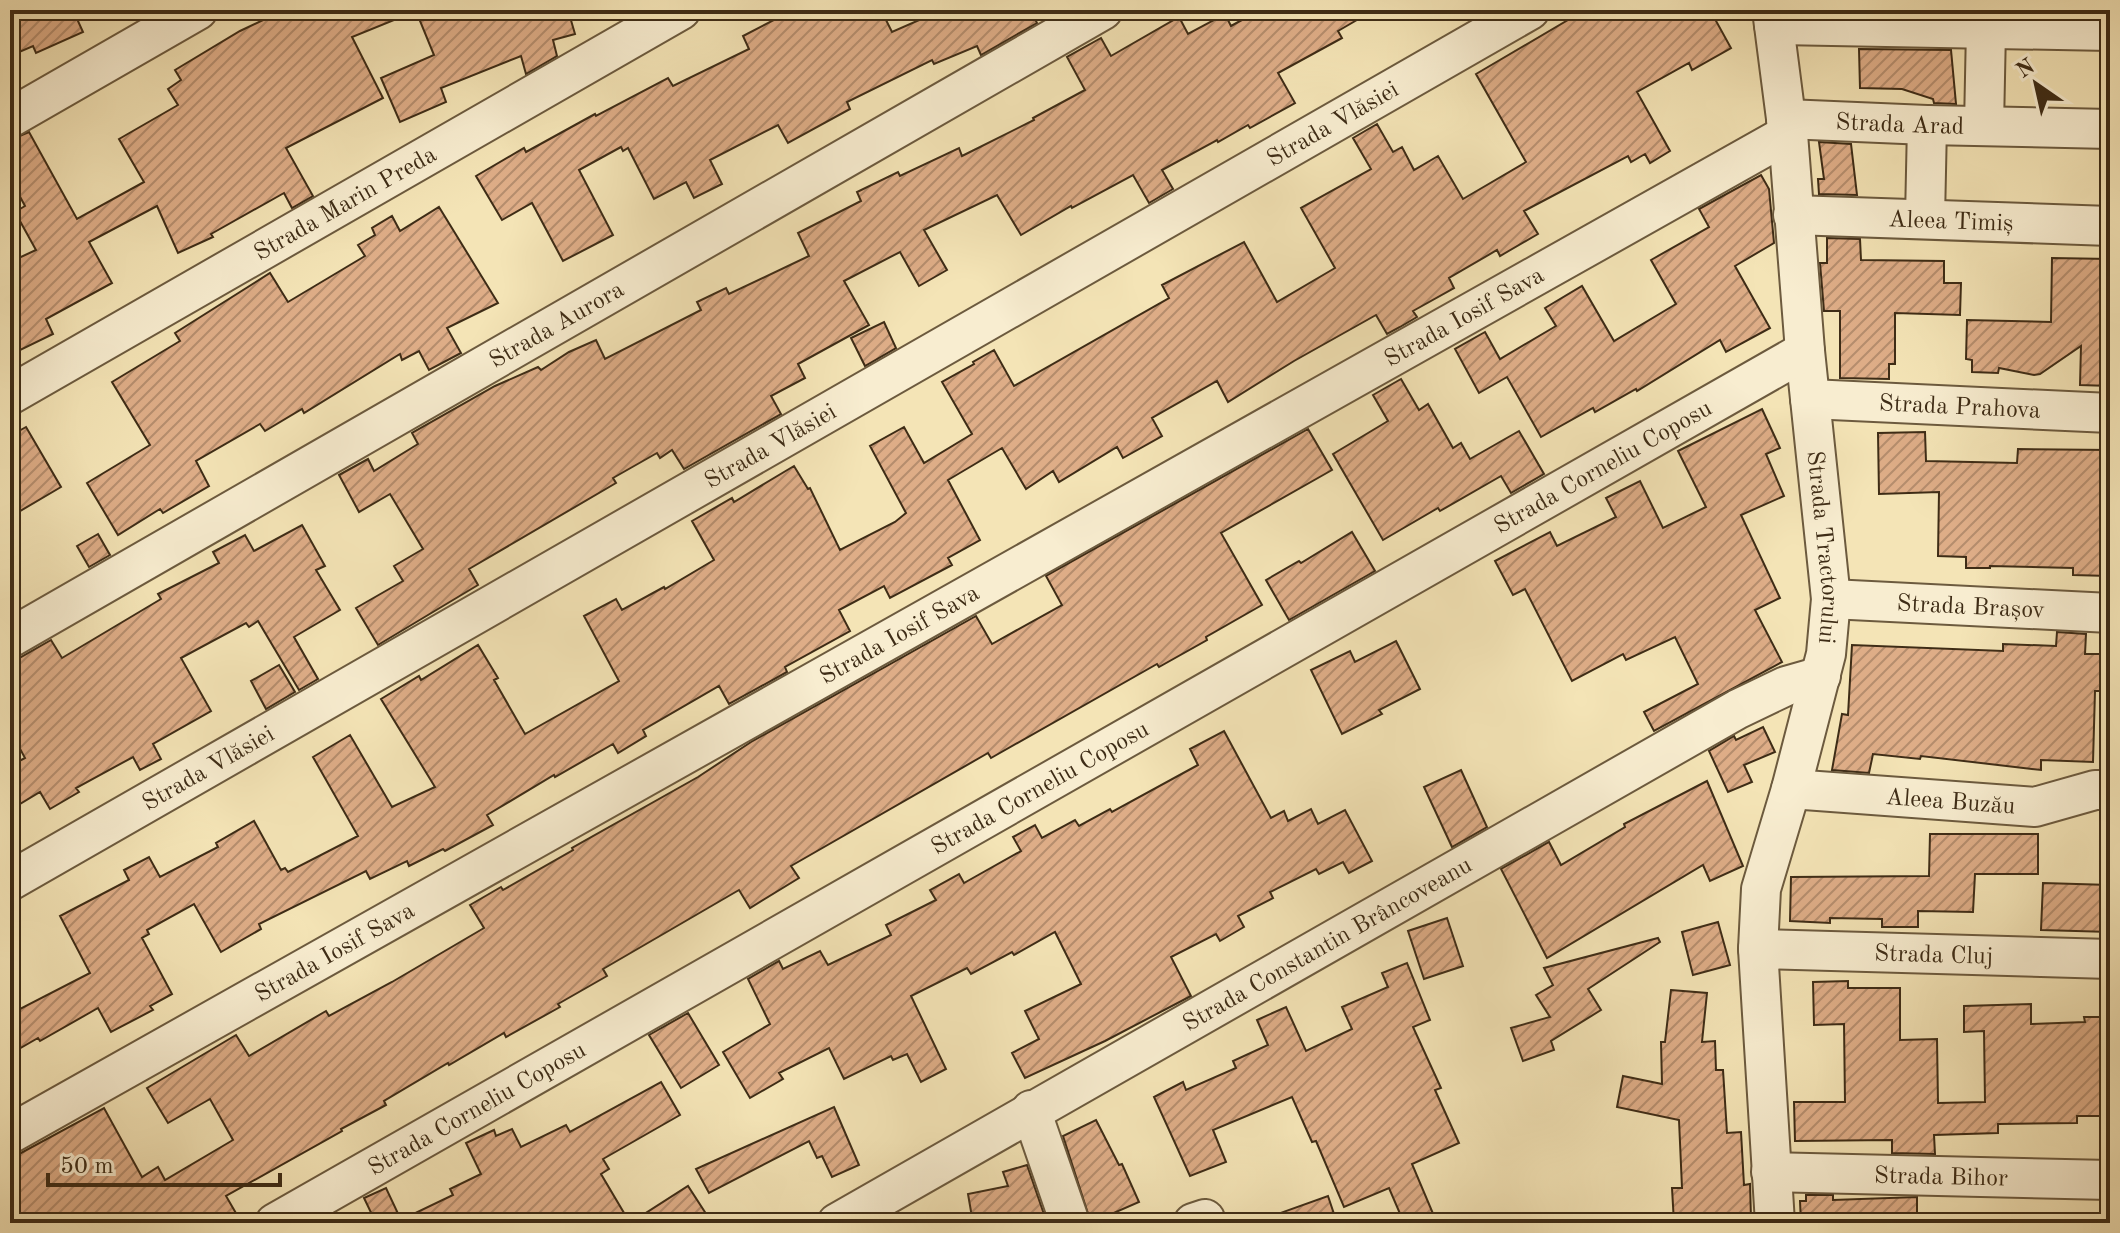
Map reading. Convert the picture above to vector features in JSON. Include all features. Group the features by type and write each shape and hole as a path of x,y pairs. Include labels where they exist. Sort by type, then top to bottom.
{"street":[{"path":"10,118 198,10"},
{"name":"Strada Marin Preda","path":"10,395 681,10"},
{"name":"Strada Aurora","path":"10,638 1103,10"},
{"name":"Strada Vlăsiei","path":"10,881 1530,10"},
{"path":"1773,18 1986,29 2110,31"},
{"name":"Strada Tractorului","path":"1773,18 1787,126 1805,351 1831,599 1828,641 1821,676 1761,889 1758,949 1775,1223"},
{"path":"1984,126 1986,29"},
{"path":"1925,218 1927,125"},
{"name":"Strada Arad","path":"1787,126 2110,129"},
{"name":"Strada Iosif Sava","path":"10,1134 1787,126"},
{"name":"Aleea Timiș","path":"1793,215 2110,226"},
{"name":"Strada Corneliu Coposu","path":"275,1223 1805,351"},
{"name":"Strada Prahova","path":"1810,399 2110,413"},
{"name":"Strada Brașov","path":"1831,599 2110,613"},
{"name":"Strada Constantin Brâncoveanu","path":"837,1223 1738,709 1786,686 1821,676"},
{"name":"Aleea Buzău","path":"1791,789 2035,807 2095,790 2110,790"},
{"name":"Strada Cluj","path":"1758,949 2110,959"},
{"path":"1031,1110 1070,1223"},
{"name":"Strada Bihor","path":"1771,1172 2110,1180"}],"building":[{"path":"10,10 73,10 83,32 36,53 33,46 10,56"},
{"path":"284,10 568,10 575,34 553,40 557,56 526,74 521,56 441,88 446,102 400,122 381,78 434,55 416,11 352,37 383,98 286,148 313,196 292,208 284,193 211,234 213,237 178,253 157,206 89,242 112,283 46,319 53,334 10,355 10,262 36,250 15,212 25,206 10,178 10,140 29,132 77,219 144,182 119,139 178,105 168,89 181,80 175,70 240,31"},
{"path":"793,10 881,10 892,32 942,10 1031,10 1037,23 981,55 977,46 934,64 932,60 847,102 850,109 788,143 778,125 710,160 722,184 694,198 686,182 654,199 628,148 623,151 621,147 579,170 613,235 563,261 532,203 502,220 476,176 524,148 526,152 668,78 673,86 749,49 743,36"},
{"path":"1260,10 1374,10 1338,31 1342,38 1278,73 1295,103 1162,170 1173,189 1149,203 1133,175 1021,235 997,195 924,230 947,270 919,286 900,252 844,281 869,325 798,364 805,378 771,396 781,414 684,469 672,450 660,458 657,453 613,478 616,483 469,569 478,585 378,645 356,608 403,581 394,566 423,549 390,494 359,512 339,475 368,459 374,471 418,444 412,433 495,386 538,367 541,370 596,340 605,359 701,310 697,302 726,288 729,294 809,256 798,233 861,201 857,192 959,148 962,156 1085,90 1067,57 1101,38 1111,56 1179,17 1188,34 1225,14 1231,26"},
{"path":"1585,10 1710,10 1731,48 1692,70 1689,63 1637,92 1670,151 1650,163 1645,154 1631,162 1628,156 1524,211 1538,234 1500,256 1497,250 1449,278 1454,288 1413,311 1417,317 1400,327 1387,334 1376,315 1228,402 1217,381 1152,418 1162,436 1123,458 1117,447 1059,482 1053,471 1026,489 1002,448 948,480 980,540 948,558 952,565 890,598 884,586 839,610 850,631 785,667 787,672 729,704 719,686 643,730 646,736 618,753 613,744 487,815 493,825 445,851 443,849 409,866 407,861 370,879 366,871 259,924 261,929 221,952 194,904 147,930 149,934 142,938 172,994 150,1006 153,1010 111,1032 98,1008 10,1054 10,1014 90,973 60,916 129,880 124,870 149,857 160,877 218,847 216,843 254,821 281,870 285,868 288,872 358,836 313,757 350,735 392,807 435,787 381,699 419,676 421,680 478,645 525,734 619,681 584,616 616,599 622,610 714,560 692,521 732,498 734,502 794,466 810,488 840,550 895,522 906,513 870,446 904,427 924,463 972,434 942,382 994,350 1014,386 1169,298 1162,285 1244,242 1277,302 1335,268 1301,208 1371,169 1353,138 1377,124 1393,152 1402,147 1414,170 1438,156 1463,199 1526,162 1476,74"},
{"path":"1859,49 1951,50 1956,104 1934,103 1933,99 1902,89 1860,88"},
{"path":"1819,142 1851,144 1857,195 1819,194 1818,179 1824,179"},
{"path":"1761,175 1769,189 1774,243 1735,266 1770,328 1726,352 1720,340 1637,391 1595,412 1593,408 1541,437 1507,377 1479,393 1455,349 1485,332 1500,359 1556,326 1545,308 1582,286 1614,341 1676,304 1651,260 1709,227 1699,209"},
{"path":"439,207 498,303 447,328 461,353 429,370 419,351 402,360 400,354 304,413 302,409 265,431 260,424 196,461 209,486 163,513 160,509 118,535 87,483 150,445 112,382 180,341 175,333 270,273 288,302 365,256 358,245 375,235 372,228 392,216 400,231"},
{"path":"1827,238 1860,239 1861,260 1944,261 1944,283 1961,283 1960,315 1895,313 1895,364 1889,364 1889,379 1840,378 1840,311 1824,311 1820,263 1827,263"},
{"path":"2052,258 2110,259 2110,386 2080,385 2081,346 2034,375 1999,368 1998,373 1972,372 1972,360 1966,359 1967,320 2051,322"},
{"path":"884,322 896,348 865,366 851,338"},
{"path":"1401,379 1419,410 1428,404 1453,448 1461,443 1470,459 1519,431 1544,474 1511,493 1501,476 1383,540 1333,454 1388,421 1373,395"},
{"path":"1762,409 1780,448 1766,454 1784,496 1741,515 1780,598 1755,610 1782,662 1654,731 1644,712 1698,684 1675,637 1626,660 1623,654 1572,681 1525,589 1513,595 1495,561 1550,532 1557,546 1616,517 1606,498 1640,481 1663,528 1706,507 1678,451"},
{"path":"26,427 61,487 10,517 10,436"},
{"path":"1308,429 1332,470 1221,533 1262,605 1206,637 1207,640 1159,667 1157,664 991,758 988,753 791,866 799,878 750,908 739,890 603,969 607,976 558,1004 560,1007 506,1037 504,1033 448,1063 384,1101 386,1105 226,1196 237,1215 224,1223 10,1223 10,1156 104,1108 142,1177 158,1167 165,1180 233,1140 210,1099 168,1123 147,1088 236,1035 249,1056 326,1011 329,1016 392,982 484,928 470,905 501,887 503,890 698,777 751,742 976,616 992,644 1062,605 1046,576"},
{"path":"1925,432 1926,461 2017,463 2018,449 2110,450 2109,576 2073,575 2073,568 1966,568 1966,557 1938,556 1939,492 1879,494 1878,433"},
{"path":"302,525 325,566 316,570 340,610 294,637 318,679 299,690 258,621 249,627 246,623 181,658 211,711 153,744 161,759 140,770 133,757 76,788 79,792 50,809 40,792 10,810 10,766 25,758 10,730 10,660 51,640 62,658 161,599 158,594 219,563 213,552 245,535 254,551"},
{"path":"1352,532 1375,571 1289,620 1266,580"},
{"path":"98,534 110,555 89,567 77,546"},
{"path":"2057,632 2086,634 2085,654 2110,654 2110,691 2095,691 2093,762 2041,760 2041,770 1921,756 1920,759 1873,754 1869,773 1832,770 1842,714 1848,715 1852,645 2003,651 2003,644 2056,646"},
{"path":"1396,641 1420,689 1379,710 1382,714 1342,734 1311,670 1350,651 1355,662"},
{"path":"279,665 295,692 266,709 251,681"},
{"path":"1763,727 1775,752 1744,765 1752,782 1728,792 1709,751 1734,736 1736,740"},
{"path":"1224,731 1271,818 1284,811 1288,821 1311,809 1318,824 1345,810 1372,861 1349,873 1343,862 1319,874 1316,869 1270,892 1273,898 1238,916 1244,927 1220,941 1216,934 1171,957 1191,996 1025,1078 1012,1053 1039,1039 1025,1011 1081,984 1055,932 1014,955 1012,952 971,974 967,968 911,996 946,1069 921,1082 907,1054 893,1060 891,1056 844,1079 829,1048 779,1073 783,1079 750,1098 723,1052 770,1024 748,979 779,961 783,969 820,951 828,965 891,935 886,925 936,900 930,890 959,874 964,883 1021,851 1013,837 1035,825 1042,838 1075,820 1079,826 1110,809 1112,812 1198,765 1190,749"},
{"path":"1461,770 1487,827 1452,847 1424,787"},
{"path":"1707,781 1743,866 1710,881 1703,865 1547,958 1501,869 1549,842 1561,865 1625,827 1624,824"},
{"path":"1930,834 2038,834 2038,874 1975,874 1973,912 1918,911 1918,927 1882,927 1882,919 1830,918 1830,923 1790,921 1791,877 1929,876"},
{"path":"2043,883 2110,885 2110,932 2041,930"},
{"path":"1447,918 1463,966 1424,979 1408,931"},
{"path":"1718,922 1730,965 1693,975 1682,932"},
{"path":"1658,938 1660,942 1588,989 1601,1010 1551,1041 1554,1050 1523,1061 1511,1028 1550,1017 1536,995 1553,985 1544,968"},
{"path":"1407,963 1430,1020 1413,1027 1441,1088 1435,1090 1459,1143 1412,1164 1437,1223 1404,1223 1389,1188 1344,1207 1316,1141 1312,1142 1292,1097 1213,1130 1226,1162 1190,1176 1154,1097 1183,1082 1186,1090 1236,1068 1233,1061 1268,1045 1257,1020 1286,1007 1306,1051 1352,1029 1342,1007 1388,987 1382,973"},
{"path":"1848,981 1848,988 1900,988 1900,1040 1937,1039 1938,1103 1985,1102 1984,1031 1964,1032 1964,1006 2031,1004 2031,1024 2085,1022 2084,1017 2110,1017 2110,1116 2077,1116 2077,1123 1998,1124 1998,1133 1934,1135 1935,1154 1892,1153 1892,1140 1795,1141 1794,1102 1845,1102 1844,1024 1814,1025 1813,982"},
{"path":"1671,990 1707,993 1702,1042 1715,1041 1716,1070 1723,1070 1727,1133 1741,1132 1744,1185 1750,1184 1751,1219 1674,1223 1672,1188 1682,1188 1679,1120 1617,1107 1623,1076 1662,1084 1661,1042 1665,1042"},
{"path":"688,1013 719,1065 681,1088 649,1035"},
{"path":"661,1082 680,1115 603,1159 609,1169 601,1174 630,1223 376,1223 364,1198 386,1188 401,1220 453,1195 450,1189 481,1174 466,1143 494,1130 496,1136 512,1129 521,1147 566,1125 570,1132"},
{"path":"834,1107 859,1165 832,1177 822,1156 817,1158 809,1141 709,1193 696,1169"},
{"path":"1096,1120 1119,1165 1122,1164 1139,1202 1091,1223 1063,1136"},
{"path":"1027,1165 1047,1223 973,1223 968,1194 1008,1186 1003,1172"},
{"path":"688,1186 712,1223 630,1223"},
{"path":"1806,1195 1833,1195 1833,1200 1917,1197 1917,1223 1801,1223 1800,1201 1806,1201"},
{"path":"1328,1196 1337,1223 1262,1223 1261,1220"}]}
